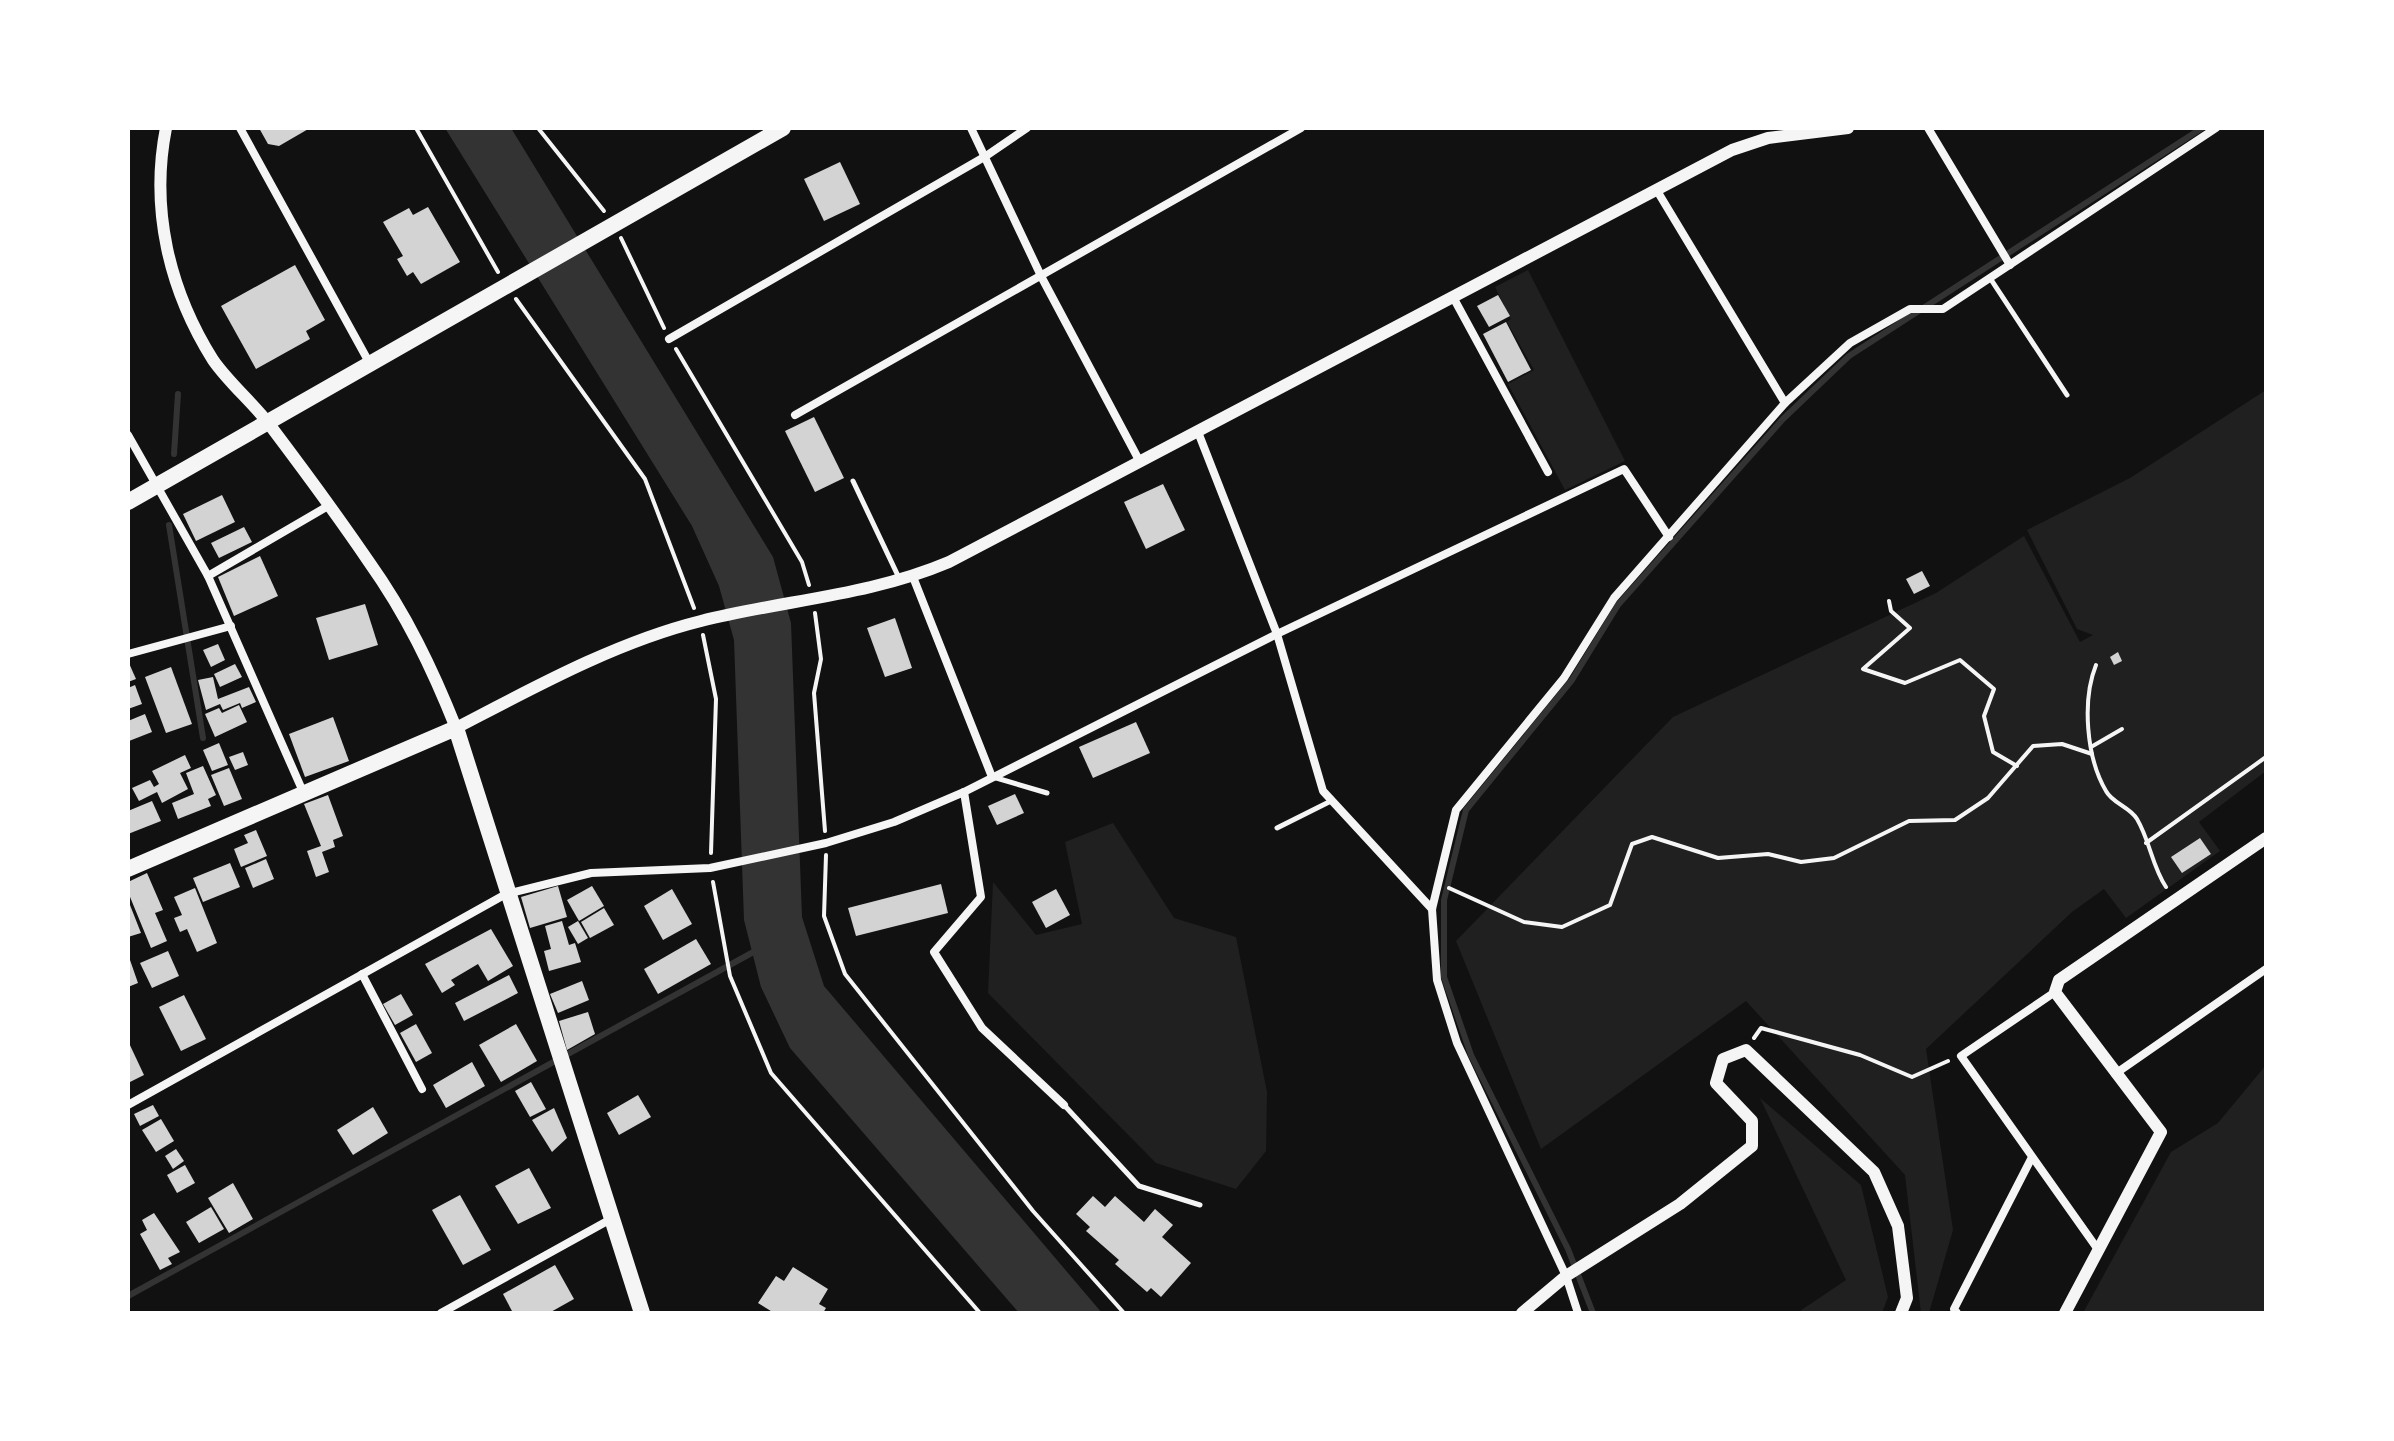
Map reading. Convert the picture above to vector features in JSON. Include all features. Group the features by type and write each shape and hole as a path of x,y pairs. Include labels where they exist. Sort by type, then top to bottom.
{"main road":[{"path":"128,502 783,128"},
{"path":"128,869 456,728 506,894 642,1313"}],"street":[{"path":"166,128 160,211 164,247 173,276 214,361 268,422 400,607 428,658 456,728 545,682 700,621 907,579 949,562 1732,150 1768,138 1848,128"},
{"path":"240,128 370,365"},
{"path":"971,128 1042,278 1140,462"},
{"path":"669,339 986,156 1027,128"},
{"path":"795,415 1042,278 1301,128"},
{"path":"1928,128 2007,259"},
{"path":"1578,1313 1573,1271 1457,1043 1437,980 1432,909 1456,810 1564,678 1614,598 1785,403 1850,343 1916,309 1943,309 1990,278 2007,259 2216,128"},
{"path":"1656,189 1785,403"},
{"path":"1453,297 1548,472"},
{"path":"1198,432 1277,634 1323,791 1432,909"},
{"path":"128,435 208,576 304,795"},
{"path":"128,1105 506,894 591,873 710,868 826,843 894,822 964,792 1277,634 1624,469 1669,537"},
{"path":"208,576 328,506"},
{"path":"907,579 992,777"},
{"path":"128,654 231,626"},
{"path":"964,792 981,897 934,952 982,1028 1064,1105"},
{"path":"2099,1251 1961,1056 2055,992 2059,980 2174,899 2264,841"},
{"path":"2114,1074 2266,969"},
{"path":"362,974 422,1089"},
{"path":"2055,992 2114,1074 2161,1132 2065,1313"},
{"path":"1522,1313 1573,1271 1680,1204 1752,1146 1752,1121 1716,1083 1723,1059 1746,1050 1874,1172 1898,1226 1907,1298 1901,1313"},
{"path":"1957,1313 1954,1309 2031,1159"},
{"path":"441,1313 611,1219"}],"lane":[{"path":"1990,278 2067,395"},
{"path":"853,481 907,579"},
{"path":"992,777 1047,793"},
{"path":"1277,828 1332,801"},
{"path":"1064,1105 1139,1186 1200,1205"}],"path":[{"path":"416,128 507,287 645,479 700,621 716,699 710,868 730,976 771,1073 980,1313"},
{"path":"538,128 614,224 669,339 802,562 814,600 821,659 814,693 826,843 824,916 845,974 1033,1211 1124,1313"},
{"path":"1889,601 1891,611 1910,628 1863,669 1905,683 1960,660 1994,689 1984,716 1993,752 2017,766"},
{"path":"2096,665 2088,686 2092,754 2106,793 2136,817 2153,867 2174,899"},
{"path":"2091,747 2122,729"},
{"path":"1451,889 1524,922 1562,927 1610,905 1632,844 1652,837 1718,858 1768,854 1801,862 1834,858 1909,821 1955,820 1988,798 2033,746 2062,744 2092,754"},
{"path":"2146,843 2266,757"},
{"path":"1746,1050 1761,1028 1860,1055 1912,1077 1961,1056"}],"shaded area":[{"path":"445,128 511,128 773,557 791,623 802,917 824,986 1102,1313 1019,1313 790,1048 761,987 744,920 734,640 719,586 692,526"},
{"path":"1528,270 1625,461 1565,490 1508,384 1534,370 1507,322 1511,319 1495,287"},
{"path":"2266,390 2266,771 2199,822 2220,851 2126,918 2104,889 2072,912 1926,1049 1953,1230 1929,1313 1921,1313 1905,1175 1746,1001 1541,1149 1456,941 1673,717 1936,593 2024,536 2080,642 2093,635 2077,629 2027,530 2130,478"},
{"path":"1113,823 1174,918 1236,937 1267,1092 1266,1151 1236,1189 1156,1163 988,993 993,882 1036,935 1082,924 1065,842"},
{"path":"2266,1065 2266,1313 2083,1313 2171,1152 2218,1123"},
{"path":"1760,1098 1861,1185 1888,1297 1882,1313 1797,1313 1846,1280"}],"building":[{"path":"259,128 310,128 279,146 268,144"},
{"path":"840,162 860,204 824,221 804,179"},
{"path":"428,207 460,262 421,284 413,272 407,276 397,259 403,256 383,222 409,208 413,215"},
{"path":"295,265 325,320 306,331 310,339 256,369 221,306"},
{"path":"1498,295 1510,316 1489,327 1477,306"},
{"path":"1506,322 1531,370 1508,382 1483,334"},
{"path":"814,417 844,478 815,492 785,431"},
{"path":"1163,484 1185,530 1146,549 1124,502"},
{"path":"222,495 235,522 196,541 183,514"},
{"path":"244,527 252,542 219,558 211,543"},
{"path":"260,556 278,596 234,616 218,577"},
{"path":"1922,571 1930,586 1914,594 1906,579"},
{"path":"365,604 378,645 329,660 316,618"},
{"path":"895,618 912,668 885,677 867,628"},
{"path":"218,644 225,660 211,667 203,650"},
{"path":"2118,652 2122,661 2114,665 2110,657"},
{"path":"128,661 136,679 128,682"},
{"path":"235,664 242,677 220,687 214,674"},
{"path":"171,667 192,724 166,733 145,677"},
{"path":"213,677 218,699 249,687 256,702 242,708 240,703 223,710 220,704 206,710 198,680"},
{"path":"135,685 142,704 128,709 128,688"},
{"path":"239,705 247,722 215,737 205,714 219,708 222,713"},
{"path":"145,714 152,732 129,741 128,721"},
{"path":"333,717 349,761 305,777 289,734"},
{"path":"1136,722 1150,753 1093,778 1079,747"},
{"path":"219,743 228,765 212,771 203,750"},
{"path":"243,752 248,765 235,770 229,757"},
{"path":"185,755 191,768 180,773 188,789 162,803 157,792 139,801 132,788 150,780 154,787 159,784 152,771"},
{"path":"203,766 216,795 208,799 211,806 178,819 172,803 194,794 186,773"},
{"path":"229,768 242,799 224,806 211,775"},
{"path":"1015,794 1024,813 997,825 988,806"},
{"path":"328,795 343,836 333,840 335,847 322,852 329,872 316,877 307,851 321,846 304,804"},
{"path":"152,801 161,821 128,834 128,811"},
{"path":"256,830 267,856 241,867 234,849 248,843 244,835"},
{"path":"2200,838 2211,854 2182,873 2171,857"},
{"path":"266,859 274,879 253,888 245,868"},
{"path":"230,863 240,887 203,902 193,878"},
{"path":"147,873 163,910 155,913 167,941 151,948 128,892 128,882"},
{"path":"941,884 948,913 856,936 848,908"},
{"path":"558,886 567,917 530,928 521,897"},
{"path":"592,886 604,906 579,921 567,900"},
{"path":"195,888 217,943 197,952 187,929 180,932 174,918 182,915 174,897"},
{"path":"672,889 692,924 663,940 644,906"},
{"path":"1056,889 1070,915 1046,928 1032,902"},
{"path":"128,900 141,933 128,937"},
{"path":"604,908 614,925 590,938 581,922"},
{"path":"562,921 569,945 575,943 581,962 549,971 544,951 551,949 545,926"},
{"path":"578,921 588,938 578,944 568,927"},
{"path":"491,929 513,966 488,981 478,964 451,980 455,985 442,993 425,964"},
{"path":"696,939 711,964 658,994 644,969"},
{"path":"168,951 179,976 152,988 140,963"},
{"path":"128,961 138,983 128,987"},
{"path":"509,975 518,993 464,1021 455,1003"},
{"path":"582,981 589,1000 558,1013 550,994"},
{"path":"401,994 413,1015 395,1025 383,1004"},
{"path":"184,995 206,1039 181,1051 159,1007"},
{"path":"588,1012 595,1034 567,1050 559,1021"},
{"path":"416,1024 432,1053 416,1062 400,1033"},
{"path":"516,1024 537,1061 501,1082 479,1045"},
{"path":"128,1041 144,1075 128,1083"},
{"path":"472,1062 485,1086 446,1108 433,1085"},
{"path":"531,1082 546,1109 530,1117 515,1091"},
{"path":"638,1095 651,1117 619,1135 607,1113"},
{"path":"153,1105 159,1116 140,1126 134,1114"},
{"path":"373,1107 388,1133 353,1155 337,1130"},
{"path":"554,1108 567,1138 552,1152 532,1120"},
{"path":"161,1119 174,1141 156,1152 142,1130"},
{"path":"176,1149 184,1161 173,1169 165,1156"},
{"path":"185,1165 195,1183 177,1193 167,1175"},
{"path":"529,1168 551,1208 518,1224 495,1186"},
{"path":"233,1183 253,1219 229,1233 208,1198"},
{"path":"460,1195 491,1250 463,1265 432,1210"},
{"path":"1093,1196 1105,1207 1115,1196 1144,1222 1155,1209 1173,1225 1162,1237 1191,1263 1161,1297 1151,1288 1147,1292 1115,1264 1119,1260 1086,1231 1090,1227 1076,1214"},
{"path":"211,1207 224,1229 199,1243 186,1222"},
{"path":"154,1213 180,1252 168,1258 172,1264 160,1270 140,1234 147,1230 142,1220"},
{"path":"555,1265 574,1299 549,1313 513,1313 503,1294"},
{"path":"793,1267 828,1289 819,1304 826,1308 823,1313 774,1313 758,1303 776,1276 784,1281"}],"waterway":[{"path":"1593,1313 1568,1249 1471,1055 1444,977 1444,900 1466,810 1572,680 1618,605 1783,419 1849,356 2202,128"},
{"path":"174,454 178,394"},
{"path":"169,525 203,738"},
{"path":"128,1296 757,950"}]}
